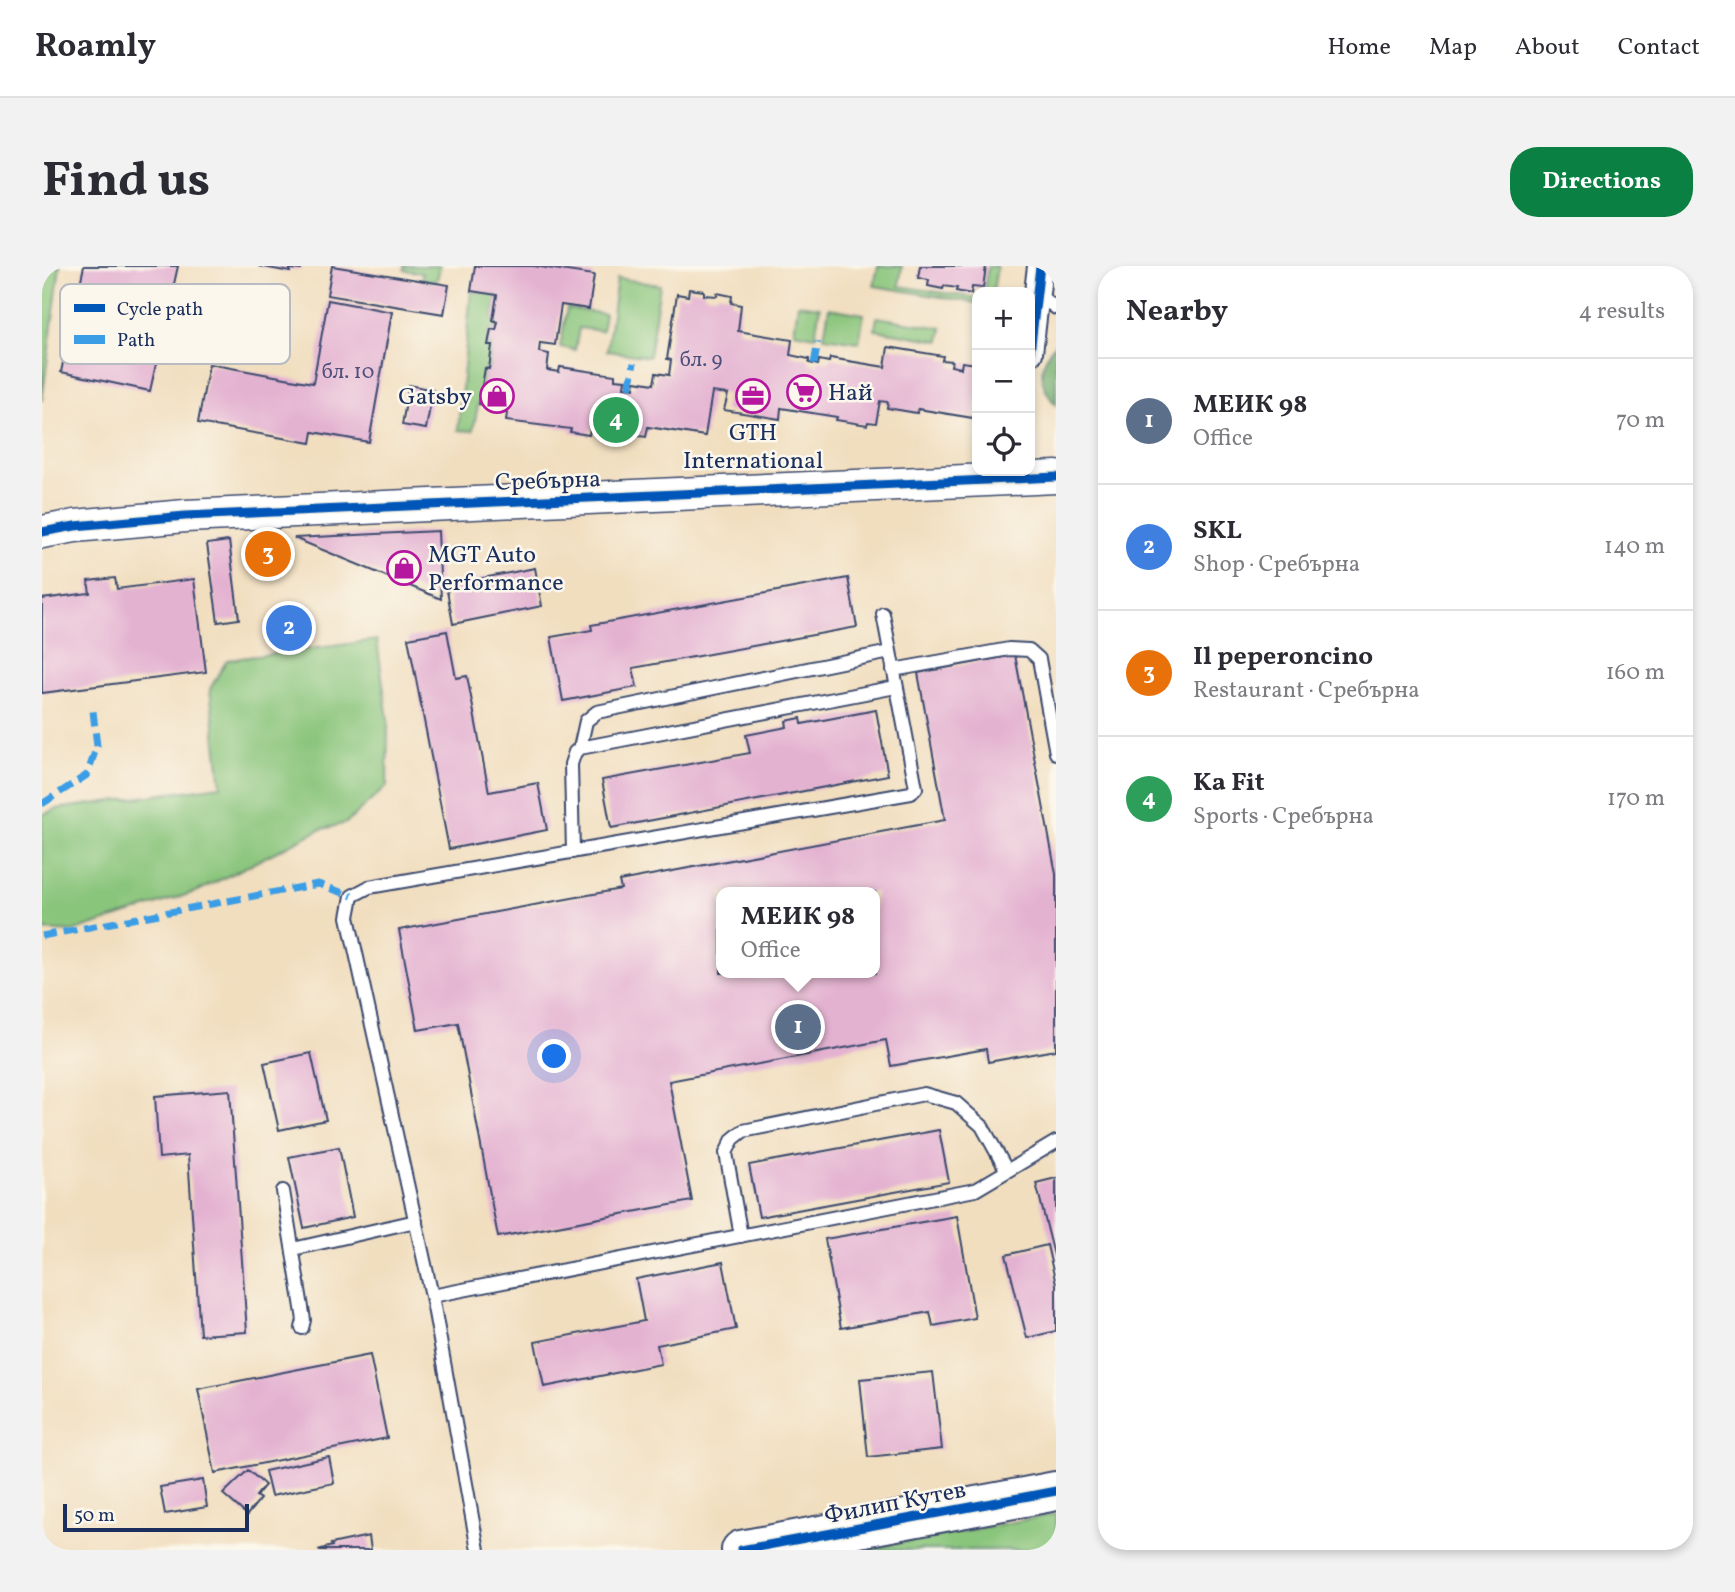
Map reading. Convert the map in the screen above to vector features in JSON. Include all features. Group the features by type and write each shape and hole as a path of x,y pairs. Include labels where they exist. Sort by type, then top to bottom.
{"main road":[{"name":"Филип Кутев","path":"741,1550 1056,1491"}],"street":[{"path":"1031,350 1046,301 1040,266"},
{"name":"Сребърна","path":"42,532 75,526 197,515 996,476"},
{"name":"Сребърна","path":"1035,476 1056,477"}],"lane":[{"path":"478,1550 432,1296 348,917 352,896 369,887 911,793 916,788 883,614"},
{"path":"893,670 1009,649 1029,650 1039,659 1056,753"},
{"path":"573,852 572,758 580,748 586,721 597,712 890,652"},
{"path":"580,748 896,687"},
{"path":"741,1236 726,1153 733,1139 743,1131 924,1094 956,1103 982,1126 1007,1171"},
{"path":"432,1296 975,1190 1056,1142"},
{"path":"284,1191 304,1320 302,1328"},
{"path":"293,1249 416,1221"}],"green space":[{"path":"42,266 60,266 42,401"},
{"path":"404,266 440,266 437,281 422,279 423,273 404,270"},
{"path":"878,266 902,266 899,286 972,297 972,302 874,286"},
{"path":"988,266 997,266 994,287 985,287"},
{"path":"617,278 660,285 649,357 607,351"},
{"path":"471,291 497,295 493,320 498,322 496,330 491,329 488,344 492,345 489,369 485,369 473,431 458,430"},
{"path":"798,304 820,307 815,336 794,332"},
{"path":"567,308 605,314 602,331 579,328 575,350 560,347"},
{"path":"829,308 864,314 859,342 824,337"},
{"path":"877,317 942,328 940,341 875,330"},
{"path":"1056,343 1056,405 1045,389 1042,374 1045,359"},
{"path":"377,640 388,720 387,786 346,823 319,830 198,891 72,932 42,930 42,815 56,809 221,786 210,689 227,660"},
{"path":"1056,1514 1056,1544 1025,1550 862,1550"}],"building":[{"path":"84,266 178,266 174,284 80,284"},
{"path":"258,266 302,266 301,270 290,269 290,272"},
{"path":"332,266 449,285 444,314 327,295"},
{"path":"475,266 534,266 594,275 589,309 561,305 555,345 540,343 539,352 549,354 547,370 559,372 560,367 615,375 615,379 625,380 624,387 634,388 635,381 654,384 656,373 669,375 671,360 667,359 677,294 688,296 689,289 704,291 704,295 717,296 717,293 732,296 731,303 741,305 738,331 792,340 790,355 809,359 809,363 818,365 819,360 829,362 830,358 885,367 888,347 943,356 942,360 952,361 951,366 961,368 962,362 972,363 972,418 918,409 917,413 887,408 888,402 880,401 876,423 868,422 867,425 781,408 780,419 724,410 728,394 712,392 705,436 648,427 646,437 590,429 589,435 570,432 571,429 506,421 507,413 479,404 485,368 489,369 492,345 488,345 491,329 496,330 498,322 493,320 497,295 471,291"},
{"path":"920,266 986,266 983,287 972,287 971,294 956,291 957,288 928,286 929,280 918,278"},
{"path":"328,300 392,312 369,442 313,432 311,443 198,423 209,364 313,383"},
{"path":"63,364 156,364 150,391 61,372"},
{"path":"409,385 433,390 426,429 402,425"},
{"name":"MGT Auto Performance","path":"438,531 441,599 294,538"},
{"path":"229,541 239,619 218,622 207,544"},
{"path":"535,568 542,606 453,624 446,585"},
{"path":"115,578 117,589 194,579 206,672 42,693 42,599 90,593 88,581"},
{"path":"848,578 857,627 633,668 637,687 563,701 551,637 592,630 591,625"},
{"path":"447,631 456,678 467,676 489,792 538,783 547,830 449,849 408,638"},
{"path":"1015,655 1056,874 1056,1050 988,1062 986,1049 891,1066 886,1040 669,1081 692,1201 498,1237 458,1023 418,1030 399,930 621,889 619,881 945,820 918,673"},
{"path":"876,710 888,775 611,828 602,780 750,753 746,735 787,727 786,721 801,718 802,724"},
{"path":"311,1053 326,1120 279,1130 264,1063"},
{"path":"230,1090 247,1332 200,1335 188,1155 159,1158 155,1096"},
{"path":"939,1130 949,1182 759,1217 749,1165"},
{"path":"339,1147 353,1217 304,1228 289,1157"},
{"path":"1056,1178 1056,1258 1055,1259 1036,1183"},
{"path":"957,1216 975,1318 933,1326 930,1312 841,1328 825,1239"},
{"path":"1047,1245 1056,1284 1056,1331 1027,1338 1006,1255"},
{"path":"723,1262 736,1329 657,1345 661,1364 544,1387 535,1342 644,1321 636,1279"},
{"path":"370,1355 387,1438 215,1473 198,1389"},
{"path":"933,1372 942,1449 868,1457 860,1379"},
{"path":"329,1457 334,1483 271,1496 265,1471"},
{"path":"248,1470 265,1485 256,1496 260,1499 247,1515 223,1494"},
{"path":"203,1480 207,1507 165,1514 160,1487"},
{"path":"369,1536 371,1550 318,1550 332,1546 331,1544"}],"marked path":[{"path":"814,364 818,342"},
{"path":"629,388 634,363"},
{"path":"42,804 87,775 97,746 93,711"},
{"path":"42,936 318,884 352,896"}],"cycle path":[{"path":"1030,350 1040,266"},
{"path":"42,532 75,526 185,516 1056,477"},
{"path":"741,1550 1056,1491"}],"place":[{"name":"Най","path":"804,392"},
{"name":"Gatsby","path":"497,396"},
{"name":"GTH International","path":"753,396"},
{"name":"Ka Fit","path":"616,420"},
{"name":"Il peperoncino","path":"268,554"},
{"name":"MGT Auto Performance","path":"404,568"},
{"name":"SKL","path":"289,628"},
{"name":"МЕИК 98","path":"798,1027"}]}
